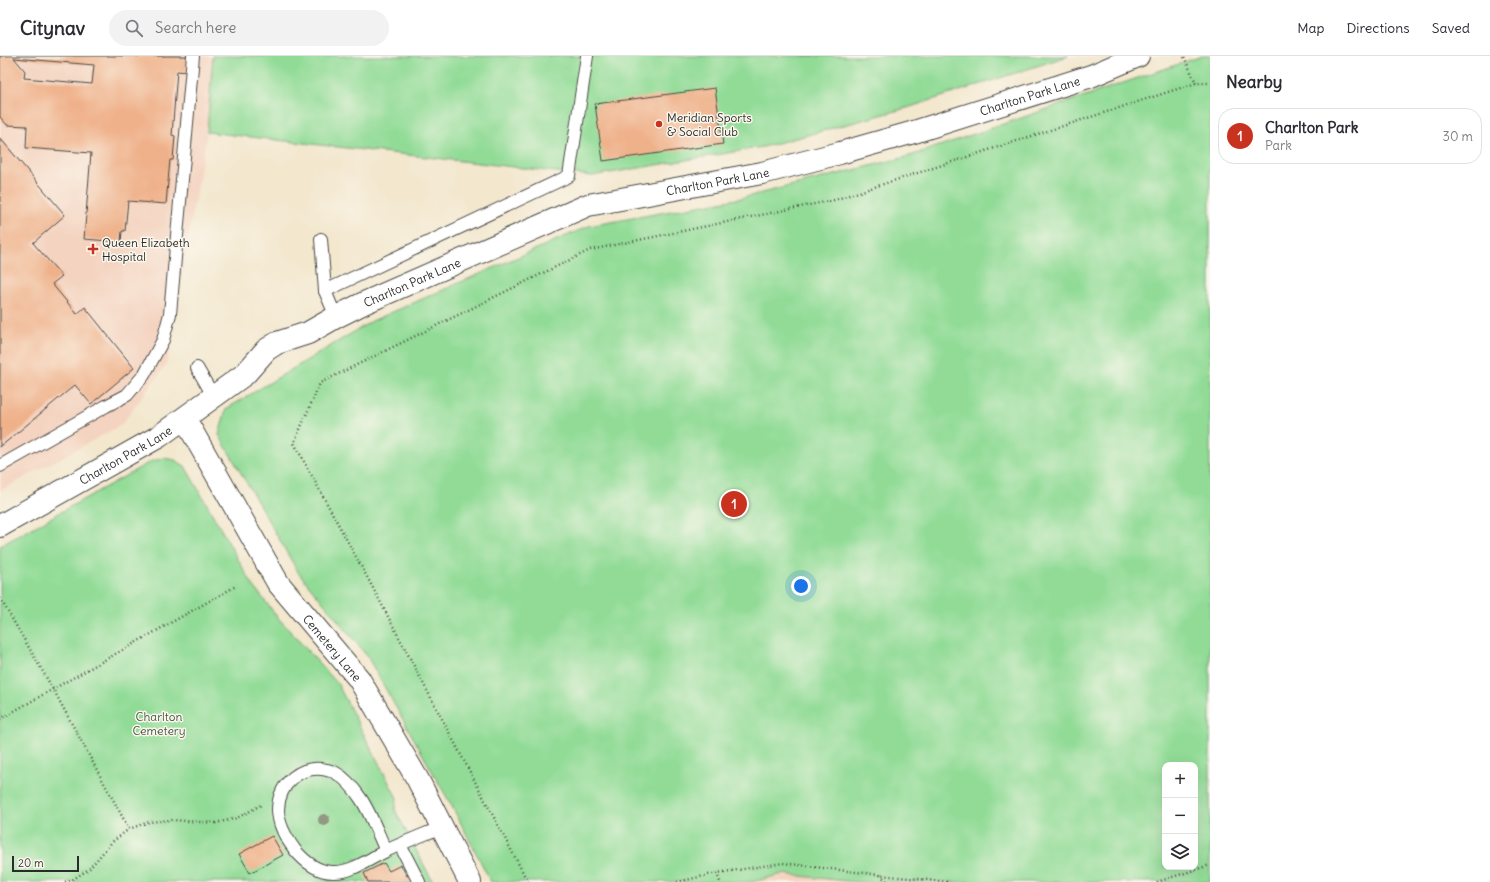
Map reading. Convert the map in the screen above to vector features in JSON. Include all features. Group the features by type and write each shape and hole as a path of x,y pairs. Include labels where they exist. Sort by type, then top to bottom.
{"street":[{"name":"Charlton Park Lane","path":"0,526 158,437 185,419 245,374 266,350 277,343 308,333 364,303 588,205 762,173 840,153 914,132 1091,76 1138,56"},
{"name":"Cemetery Lane","path":"185,419 278,583 359,679 418,780 470,882"}],"lane":[{"path":"0,466 127,395 144,375 163,340 170,314 193,56"},
{"path":"325,291 569,176 587,56"},
{"path":"321,240 325,291 336,317"},
{"path":"196,368 214,397"},
{"path":"386,851 361,799 335,772 319,768 305,770 291,778 281,794 278,809 280,825 286,839 301,857 315,868 333,872 349,869 442,827"},
{"path":"400,845 420,882"}],"path":[{"path":"1184,57 1196,83"},
{"path":"528,882 373,588 294,443 320,383 590,250 834,200 1196,83 1210,83"},
{"path":"0,719 236,586"},
{"path":"0,598 53,689 129,829"},
{"path":"65,882 72,880 89,869 112,842 129,829 149,822 171,820 216,823 237,818 281,794"},
{"path":"677,882 717,873 783,862 880,875 948,882"},
{"path":"1157,882 1210,866"},
{"path":"717,873 720,882"},
{"path":"880,875 888,882"}],"shaded area":[{"name":"Queen Elizabeth Hospital","path":"0,56 213,56 207,132 166,365 121,425 0,491"},
{"path":"783,874 855,882 751,882"}],"green space":[{"path":"213,56 1068,56 907,108 763,147 592,176 207,132"},
{"path":"1202,56 1210,56 1210,882 855,882 783,874 751,882 491,882 454,810 367,656 298,572 219,435 226,409 372,321 589,226 742,198 910,156"},
{"name":"Charlton Cemetery","path":"164,458 175,460 185,466 252,584 279,619 337,683 397,798 395,810 433,882 0,882 0,546 152,461"}],"building":[{"path":"0,56 188,56 187,72 177,71 172,135 175,136 173,160 170,160 166,204 128,201 125,231 122,231 121,242 84,239 91,153 26,148 27,126 7,125 0,117","holes":["14,58 94,65 92,84 24,78 25,71"]},
{"name":"Meridian Sports & Social Club","path":"715,88 723,144 603,161 595,104"},
{"path":"0,138 65,215 33,243 62,276 52,284 77,314 85,307 134,368 91,404 75,385 0,447"},
{"path":"272,836 283,855 250,873 239,854"},
{"path":"384,863 389,871 401,865 407,876 411,874 416,882 368,882 364,873"}],"place":[{"name":"Meridian Sports & Social Club","path":"659,124"},
{"name":"Queen Elizabeth Hospital","path":"93,249"},
{"name":"Charlton Park","path":"734,504"}]}
